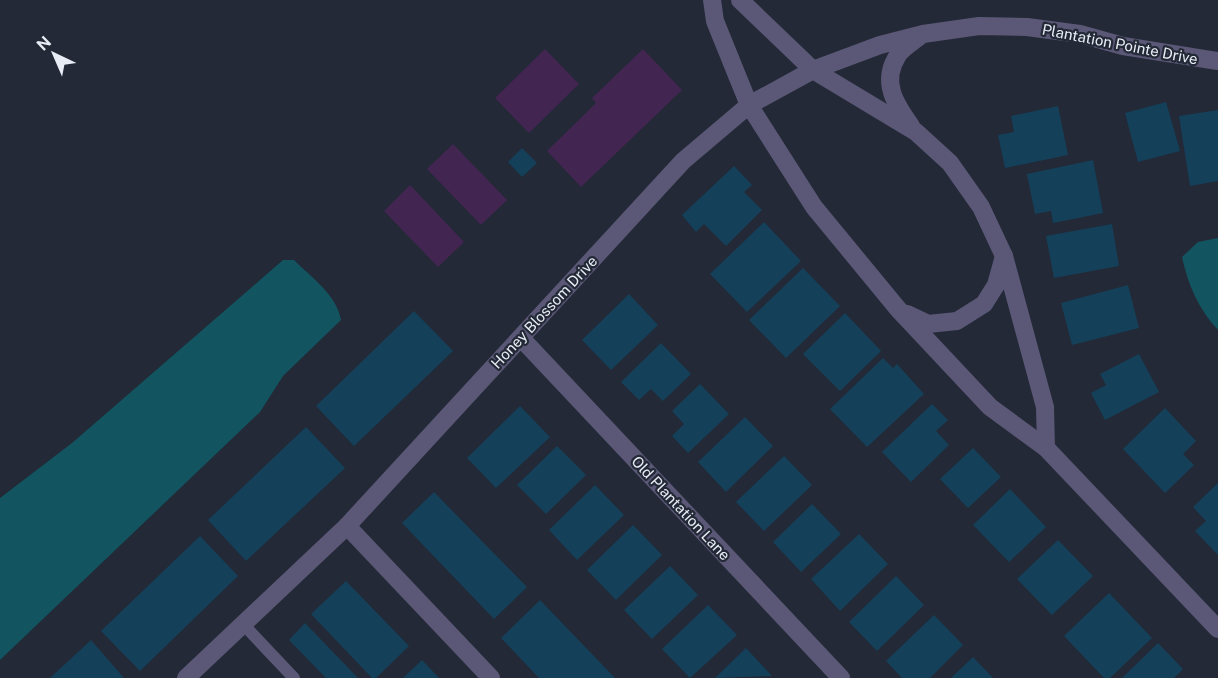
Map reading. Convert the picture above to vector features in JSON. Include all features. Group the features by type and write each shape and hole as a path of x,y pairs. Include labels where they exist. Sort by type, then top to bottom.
{"street":[{"path":"712,0 715,21 749,105 814,207 898,309 990,407 1046,448 1218,629"},
{"path":"740,0 813,69 916,132"},
{"name":"Plantation Pointe Drive","path":"813,69 880,45 922,34 979,26 1027,27 1218,61"},
{"path":"922,34 898,55 890,76 892,100 916,132 950,163 981,207 1004,256 1045,407 1046,448"},
{"name":"Honey Blossom Drive","path":"186,678 347,526 683,161 749,105 813,69"},
{"path":"898,309 928,324 957,321 984,304 996,285 1004,256"},
{"name":"Old Plantation Lane","path":"520,338 841,678"},
{"path":"347,526 491,678"}],"lane":[{"path":"243,624 294,678"}],"shaded area":[{"path":"545,49 579,84 529,133 495,98"},
{"path":"643,49 682,90 581,187 547,151 596,103 592,98"},
{"path":"453,144 507,200 481,225 427,169"},
{"path":"410,185 464,242 438,267 384,211"}],"water":[{"path":"1218,238 1218,330 1205,314 1195,296 1182,257 1198,242"},
{"path":"283,260 294,260 322,287 334,302 341,320 283,376 260,412 0,660 0,498 72,443"}],"building":[{"path":"1166,102 1180,151 1138,162 1125,113"},
{"path":"1058,106 1068,155 1005,168 998,135 1014,132 1011,116"},
{"path":"1218,110 1218,181 1190,186 1179,116"},
{"path":"522,148 537,163 522,177 508,162"},
{"path":"1093,160 1103,213 1053,223 1051,211 1035,214 1027,174"},
{"path":"734,166 752,185 744,192 762,210 726,246 704,224 696,232 682,215"},
{"path":"764,222 801,261 747,312 710,274"},
{"path":"1112,224 1119,266 1054,278 1046,236"},
{"path":"803,268 840,306 786,358 749,320"},
{"path":"1128,285 1139,328 1072,345 1061,303"},
{"path":"629,294 658,325 611,370 582,340"},
{"path":"414,311 453,351 354,446 316,406"},
{"path":"845,313 881,351 840,391 803,354"},
{"path":"661,343 691,374 663,401 651,389 639,400 621,382"},
{"path":"1139,354 1159,392 1105,420 1091,393 1106,385 1100,374"},
{"path":"883,358 893,368 897,364 924,394 867,447 830,409"},
{"path":"700,384 729,414 688,453 672,436 684,424 672,411"},
{"path":"932,404 948,420 936,431 949,445 911,482 882,452"},
{"path":"520,406 550,437 496,488 467,458"},
{"path":"1165,408 1196,441 1183,454 1194,465 1165,493 1123,449"},
{"path":"745,417 773,446 726,492 698,462"},
{"path":"306,427 345,468 246,561 208,520"},
{"path":"557,446 586,475 546,514 517,485"},
{"path":"973,448 1001,477 968,508 940,479"},
{"path":"784,456 812,485 764,531 736,502"},
{"path":"1218,483 1218,555 1195,531 1206,521 1193,507"},
{"path":"595,485 624,515 577,560 549,530"},
{"path":"1010,489 1046,527 1009,562 973,525"},
{"path":"434,492 527,587 494,619 402,523"},
{"path":"812,504 841,534 801,572 773,542"},
{"path":"633,525 662,555 616,600 587,570"},
{"path":"859,534 888,564 840,611 811,579"},
{"path":"200,536 238,576 140,671 101,631"},
{"path":"1058,540 1093,576 1052,615 1017,579"},
{"path":"670,566 698,595 652,639 624,610"},
{"path":"896,576 924,605 877,651 849,622"},
{"path":"346,581 409,646 376,678 372,678 311,614"},
{"path":"1109,593 1152,638 1110,678 1104,678 1064,636"},
{"path":"540,600 615,678 539,678 501,638"},
{"path":"708,605 737,635 690,678 662,649"},
{"path":"934,615 963,645 930,678 902,678 886,661"},
{"path":"305,623 358,678 326,678 289,640"},
{"path":"91,640 124,678 50,678"},
{"path":"1158,643 1183,669 1174,678 1122,678"},
{"path":"746,648 772,676 715,678"},
{"path":"973,657 993,678 951,678"},
{"path":"422,660 439,678 403,678"}]}
